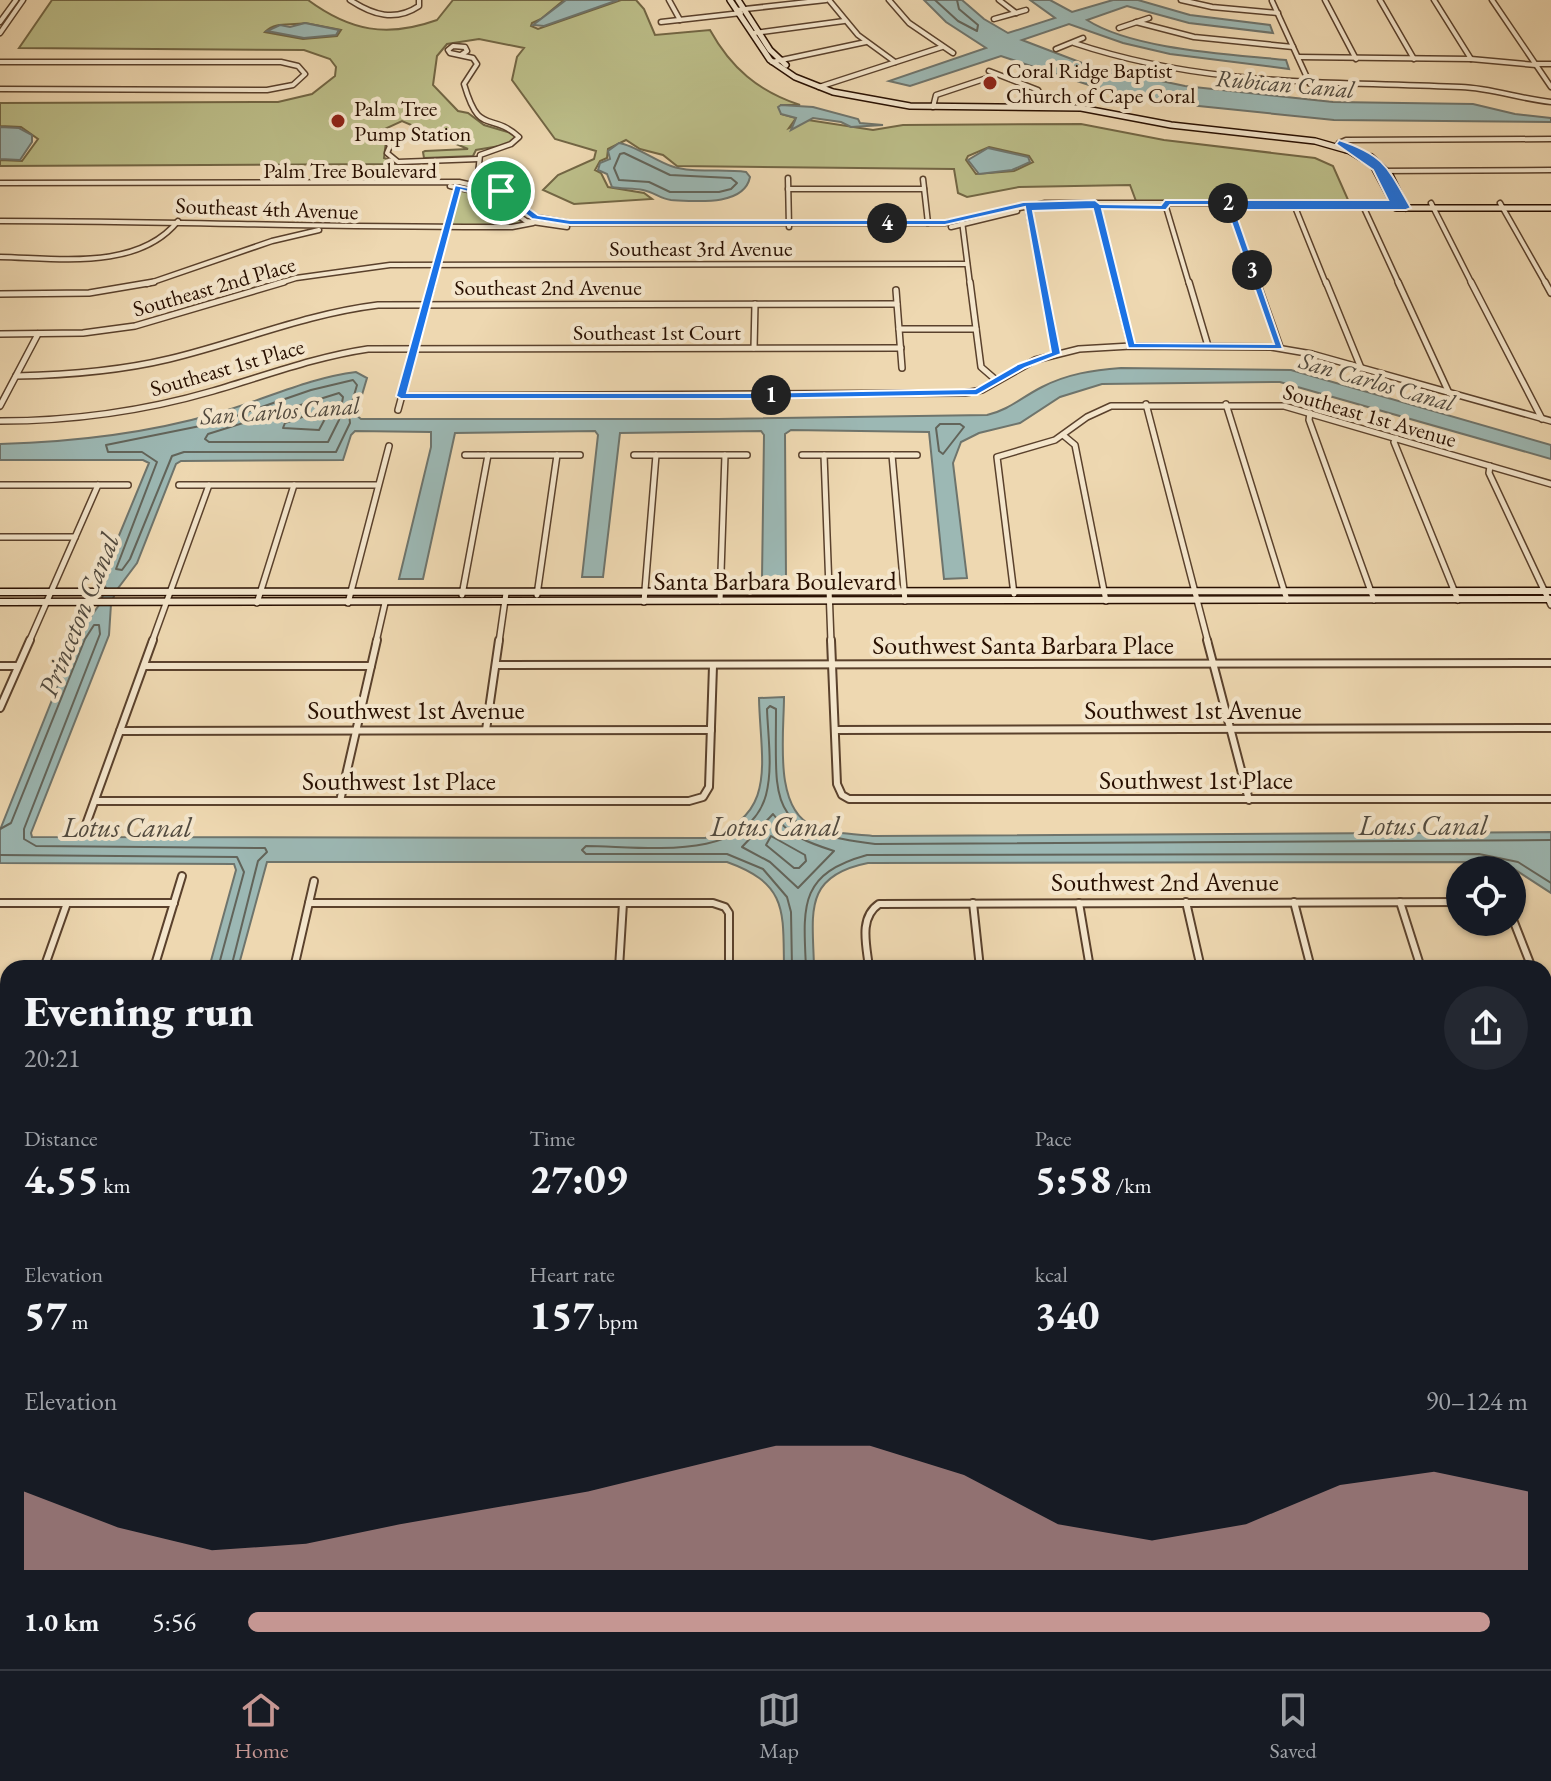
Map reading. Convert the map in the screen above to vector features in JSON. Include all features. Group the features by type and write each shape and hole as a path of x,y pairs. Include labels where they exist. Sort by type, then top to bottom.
{"main road":[{"path":"730,0 758,33 776,61"},
{"path":"738,0 750,34 776,61 822,86 876,98 933,105 1081,108 1180,124 1339,143 1368,155 1387,170 1405,205"},
{"path":"1229,130 1315,141 1362,157 1378,171 1395,205"},
{"name":"Palm Tree Boulevard","path":"1395,205 1551,206"},
{"name":"Santa Barbara Boulevard","path":"0,592 98,597 171,593 462,593 506,598"},
{"name":"Santa Barbara Boulevard","path":"0,602 98,597"},
{"name":"Santa Barbara Boulevard","path":"120,597 167,602 385,603 506,598 1549,597"}],"street":[{"path":"1,27 16,0"},
{"path":"1,27 23,0"},
{"path":"350,0 366,12 383,16 410,12 419,6 419,0"},
{"path":"669,0 680,20"},
{"path":"661,22 828,0 866,42 895,62"},
{"path":"889,0 909,23 953,53"},
{"path":"999,0 1016,13"},
{"path":"1181,0 1220,8 1278,13"},
{"path":"1325,0 1356,59"},
{"path":"1380,0 1414,59"},
{"path":"1434,0 1471,59"},
{"path":"1492,0 1551,87"},
{"path":"1272,1 1310,84"},
{"path":"994,19 1026,10"},
{"path":"1119,28 1149,18"},
{"path":"750,34 844,21"},
{"path":"1136,22 1194,37 1293,47"},
{"path":"1056,49 1083,38"},
{"path":"776,61 866,42"},
{"path":"1074,43 1171,68 1310,84 1467,87 1551,102"},
{"path":"822,86 942,47"},
{"path":"384,137 390,146 387,153 398,162 479,159 486,150 509,145 519,137 514,132 480,122 474,116 464,84 473,74 476,60 461,55"},
{"path":"1298,57 1471,59 1551,64"},
{"path":"0,62 281,62 302,68 304,77 287,87 267,90 0,89"},
{"path":"989,71 1038,90 1045,105"},
{"path":"933,105 936,95 996,75"},
{"path":"1346,150 1339,143 1346,140 1551,139"},
{"name":"Palm Tree Boulevard","path":"479,159 478,174 509,184 501,191"},
{"path":"1378,171 1551,170"},
{"path":"788,178 789,225"},
{"path":"923,179 928,225"},
{"path":"398,410 459,184"},
{"name":"Palm Tree Boulevard","path":"459,184 492,196 514,216 533,223 567,227 961,224 1026,207 1096,205 1395,205"},
{"name":"Palm Tree Boulevard","path":"0,185 483,185 501,191 535,217 563,222 789,225"},
{"path":"788,189 924,189"},
{"path":"492,196 501,191"},
{"path":"502,205 515,202"},
{"path":"1096,205 1131,346"},
{"path":"1165,205 1208,346"},
{"path":"1229,205 1280,347"},
{"path":"1294,205 1361,368"},
{"path":"1363,205 1449,393"},
{"path":"1432,206 1542,419"},
{"path":"1501,206 1551,293"},
{"path":"1026,207 1057,354"},
{"name":"Southeast 4th Avenue","path":"0,221 178,221 336,228 512,227 533,223"},
{"path":"0,257 116,254 165,238 173,232 178,221"},
{"path":"961,224 983,370 996,380"},
{"path":"0,294 88,294 131,288 252,245 336,228"},
{"name":"Southeast 3rd Avenue","path":"436,264 967,264"},
{"name":"Southeast 2nd Place","path":"0,334 93,332 135,326 187,312 254,288 324,272 379,265 436,264"},
{"path":"896,290 902,368"},
{"name":"Southeast 2nd Avenue","path":"16,376 73,374 137,366 194,353 312,315 365,306 425,303 897,304"},
{"path":"754,348 755,304"},
{"path":"899,329 976,329"},
{"path":"0,406 38,334"},
{"path":"401,396 965,393 982,390 1021,366 1057,354 1131,346 1280,347 1551,421"},
{"name":"Southeast 1st Court","path":"414,348 901,348"},
{"name":"Southeast 1st Place","path":"0,421 49,420 129,410 211,392 317,358 358,350 414,348"},
{"path":"1146,404 1249,800"},
{"path":"1226,404 1286,596"},
{"name":"Southeast 1st Avenue","path":"1015,597 997,457 1063,435 1100,410 1118,405 1276,405 1551,484"},
{"path":"1310,413 1309,420 1373,596"},
{"path":"1063,435 1075,445 1105,597"},
{"path":"1396,438 1394,442 1398,454 1456,596"},
{"path":"348,603 389,446"},
{"path":"465,455 580,455"},
{"path":"461,602 488,455"},
{"path":"536,598 557,455"},
{"path":"634,455 747,455"},
{"path":"645,598 656,455"},
{"path":"720,597 725,455"},
{"path":"802,455 917,455"},
{"path":"824,455 835,730"},
{"path":"892,455 904,597"},
{"path":"1490,466 1489,473 1549,597"},
{"path":"0,485 128,485"},
{"path":"0,708 98,485"},
{"path":"179,485 378,485"},
{"path":"84,830 209,485"},
{"path":"257,603 294,485"},
{"path":"0,537 75,537"},
{"path":"486,730 506,598"},
{"path":"340,801 385,603"},
{"name":"Southwest Santa Barbara Place","path":"496,665 1551,663"},
{"path":"0,666 18,666"},
{"path":"144,666 371,666"},
{"path":"711,730 713,666"},
{"name":"Southwest 1st Avenue","path":"835,730 1551,728"},
{"name":"Southwest 1st Avenue","path":"120,731 711,730"},
{"name":"Southwest 1st Place","path":"95,801 689,801 703,797 709,787 711,730"},
{"name":"Southwest 1st Place","path":"835,730 837,784 842,795 857,800 1551,799"},
{"path":"156,960 182,876"},
{"path":"296,960 314,881"},
{"path":"1186,902 1199,960"},
{"path":"1294,902 1309,960"},
{"path":"1400,902 1418,960"},
{"name":"Southwest 2nd Avenue","path":"869,960 866,917 872,907 888,903 1446,902"},
{"path":"0,903 174,903"},
{"path":"47,960 67,903"},
{"path":"309,903 713,903 725,907 729,913 729,960"},
{"path":"619,960 623,903"},
{"path":"973,903 979,960"},
{"path":"1079,903 1089,960"},
{"path":"1519,936 1529,960"}],"green space":[{"path":"52,0 308,0 354,25 385,30 419,26 437,20 453,0 564,0 532,23 531,26 538,29 621,0 636,0 644,9 655,35 710,30 727,56 747,76 771,93 800,105 781,105 781,114 796,118 789,128 808,120 873,130 903,125 1081,124 1164,140 1315,158 1333,166 1349,202 1136,201 1130,185 1019,187 967,197 958,193 954,169 677,166 663,155 640,149 626,140 608,149 607,158 600,161 595,170 601,173 608,187 644,193 652,199 574,204 543,190 558,175 594,159 596,151 555,139 512,80 517,57 524,48 479,39 447,44 437,56 433,85 458,111 468,113 484,125 514,134 517,139 511,144 476,150 473,156 424,158 425,151 468,149 402,121 378,132 386,141 384,158 403,164 0,166 0,160 22,161 38,139 21,127 0,126 0,103 278,102 312,94 335,76 336,67 330,59 304,50 19,48","holes":["305,23 341,30 337,36 303,39 265,32 279,25","989,147 1029,156 1033,162 1014,171 976,174 966,160 968,156"]},
{"path":"459,188 486,195 512,217 528,224 447,227"}],"water":[{"path":"566,0 618,0 544,26 533,25"},
{"path":"924,0 962,0 984,19 1008,33 1055,18 1030,0 1050,0 1072,12 1113,0 1138,0 1190,15 1270,25 1273,33 1189,23 1127,6 1087,20 1130,38 1156,44 1286,60 1289,69 1170,54 1123,43 1069,24 1022,40 1090,66 1185,86 1333,102 1473,104 1515,114 1551,118 1551,122 1334,120 1179,104 1095,87 1001,56 910,86 889,81 986,48 946,22"},
{"path":"305,23 339,30 336,35 304,38 267,31 280,25 290,27"},
{"path":"778,107 813,107 858,119 860,123 883,125 851,127 841,122 813,118 791,130 796,118 781,114"},
{"path":"0,127 19,128 32,135 32,142 20,160 0,159"},
{"path":"619,143 680,168 746,172 750,177 746,187 738,193 728,198 705,201 671,200 643,190 612,187 607,174 598,170 600,163 610,159 608,151"},
{"path":"988,148 1028,157 1030,162 1012,170 979,174 968,160"},
{"path":"1121,368 1291,370 1551,445 1551,459 1280,382 1102,384 1060,397 1020,423 979,433 961,442 953,463 967,578 944,579 929,432 791,430 785,434 786,579 762,579 764,435 761,431 620,433 603,577 582,577 598,435 595,431 455,433 423,579 399,579 431,447 431,432 355,431 343,460 181,461 176,464 137,563 116,591 111,604 109,635 32,837 705,838 729,828 745,816 755,801 762,764 759,698 784,697 786,787 800,817 827,831 875,836 1551,832 1551,893 1526,877 1526,856 1446,856 1446,862 868,863 832,877 822,888 813,914 814,960 784,960 782,915 772,890 762,880 727,862 267,862 240,960 211,960 236,870 234,864 0,863 0,830 78,635 99,605 106,588 101,579 149,463 143,460 0,460 0,444 81,439 161,427 232,409 302,384 356,372 367,378 356,415 361,419 987,415 1061,379 1090,371"}],"place":[{"name":"Coral Ridge Baptist Church of Cape Coral","path":"990,83"},
{"name":"Palm Tree Pump Station","path":"338,121"}],"route":[{"path":"501,191 492,196 458,187 401,396 752,396 977,392 1021,366 1057,354 1028,209 1058,207 1097,207 1166,207 1165,203 1394,203 1377,169 1339,143 1355,148 1382,165 1406,208 1230,207 1280,347 1131,346 1097,207 1095,202 1023,205 945,223 570,223 535,217 501,191"}],"water label":[{"name":"Rubican Canal","path":"1285,84"},
{"name":"San Carlos Canal","path":"1377,382"},
{"name":"San Carlos Canal","path":"280,411"},
{"name":"Princeton Canal","path":"78,615"},
{"name":"Lotus Canal","path":"1423,825"},
{"name":"Lotus Canal","path":"775,826"},
{"name":"Lotus Canal","path":"127,827"}]}
